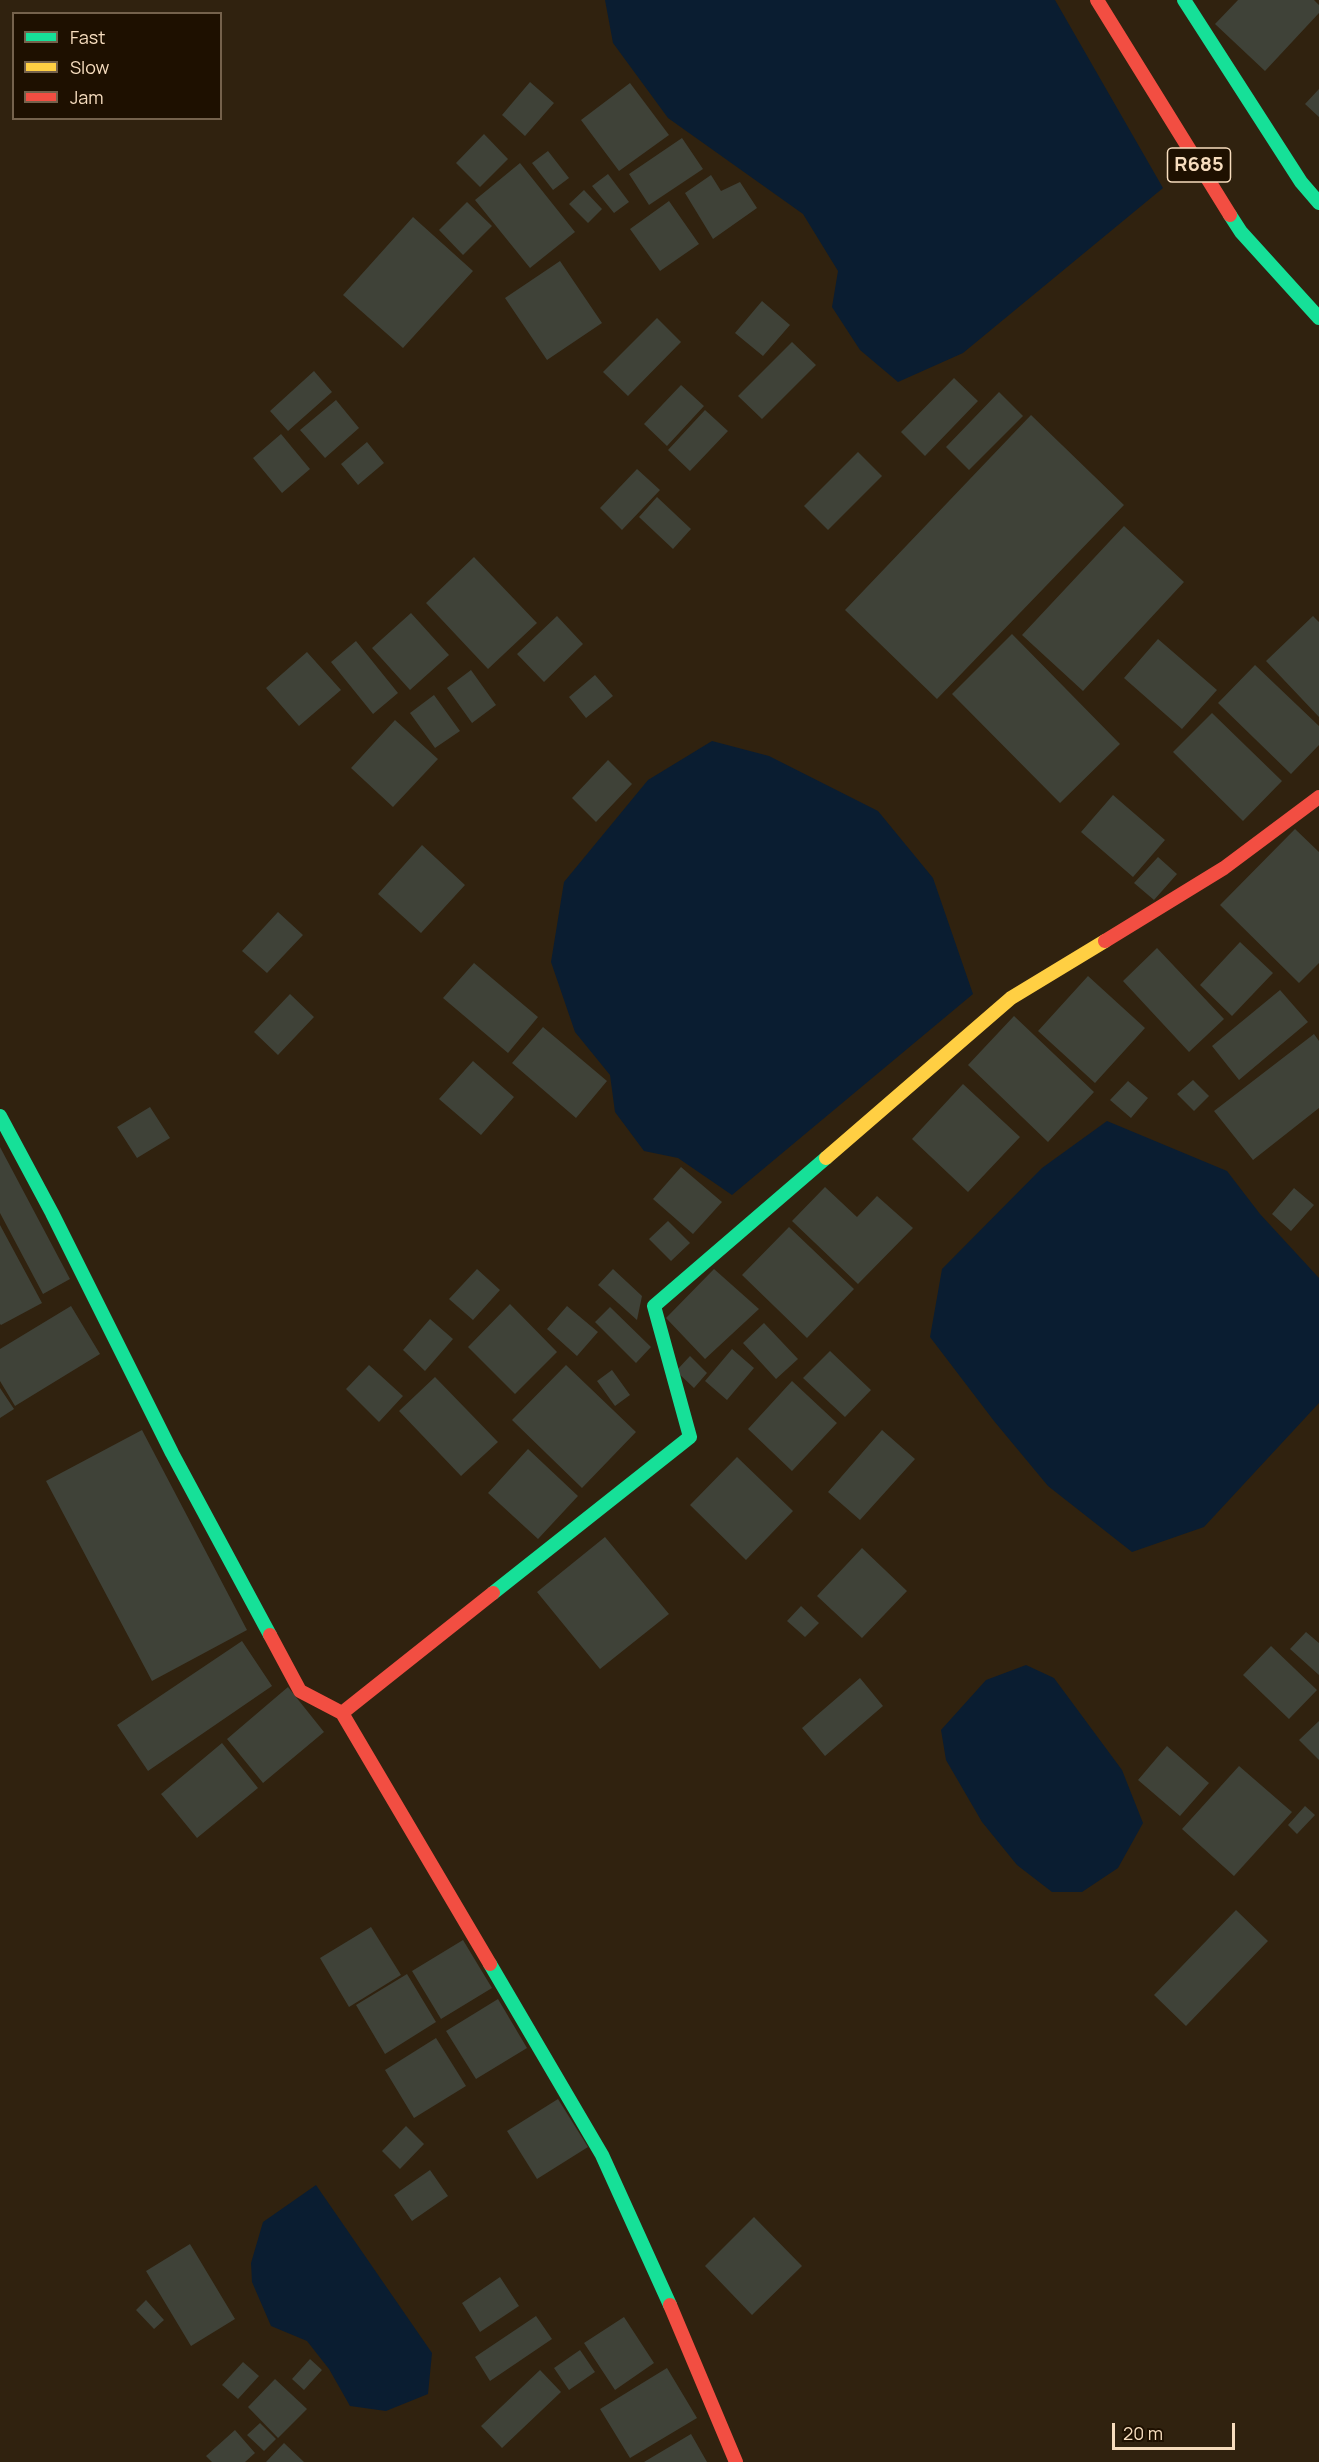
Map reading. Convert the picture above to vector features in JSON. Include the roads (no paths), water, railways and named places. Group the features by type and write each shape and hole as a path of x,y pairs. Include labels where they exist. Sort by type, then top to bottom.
{"street":[{"name":"R685","path":"1097,0 1241,232 1319,318"},
{"path":"1184,0 1301,182 1319,202"},
{"path":"342,1713 690,1437 654,1306 1011,998 1224,868 1319,797"},
{"path":"0,1116 52,1213 172,1453 300,1691 342,1713 602,2155 687,2344 736,2462"}],"water":[{"path":"605,0 1055,0 1163,188 963,353 898,382 860,350 832,307 838,271 803,214 668,118 613,43"},
{"path":"712,741 769,756 878,811 933,878 973,994 732,1195 678,1158 644,1151 615,1112 610,1075 575,1032 551,962 564,882 648,780"},
{"path":"1107,1121 1227,1171 1260,1214 1319,1278 1319,1403 1204,1527 1132,1552 1048,1486 994,1421 930,1337 942,1269 1042,1168"},
{"path":"1026,1665 1054,1678 1122,1770 1143,1823 1118,1868 1082,1892 1052,1892 1017,1865 982,1822 946,1760 941,1730 986,1680"},
{"path":"316,2185 432,2353 428,2394 386,2411 350,2406 329,2369 307,2341 271,2326 252,2282 251,2263 263,2222"}]}
